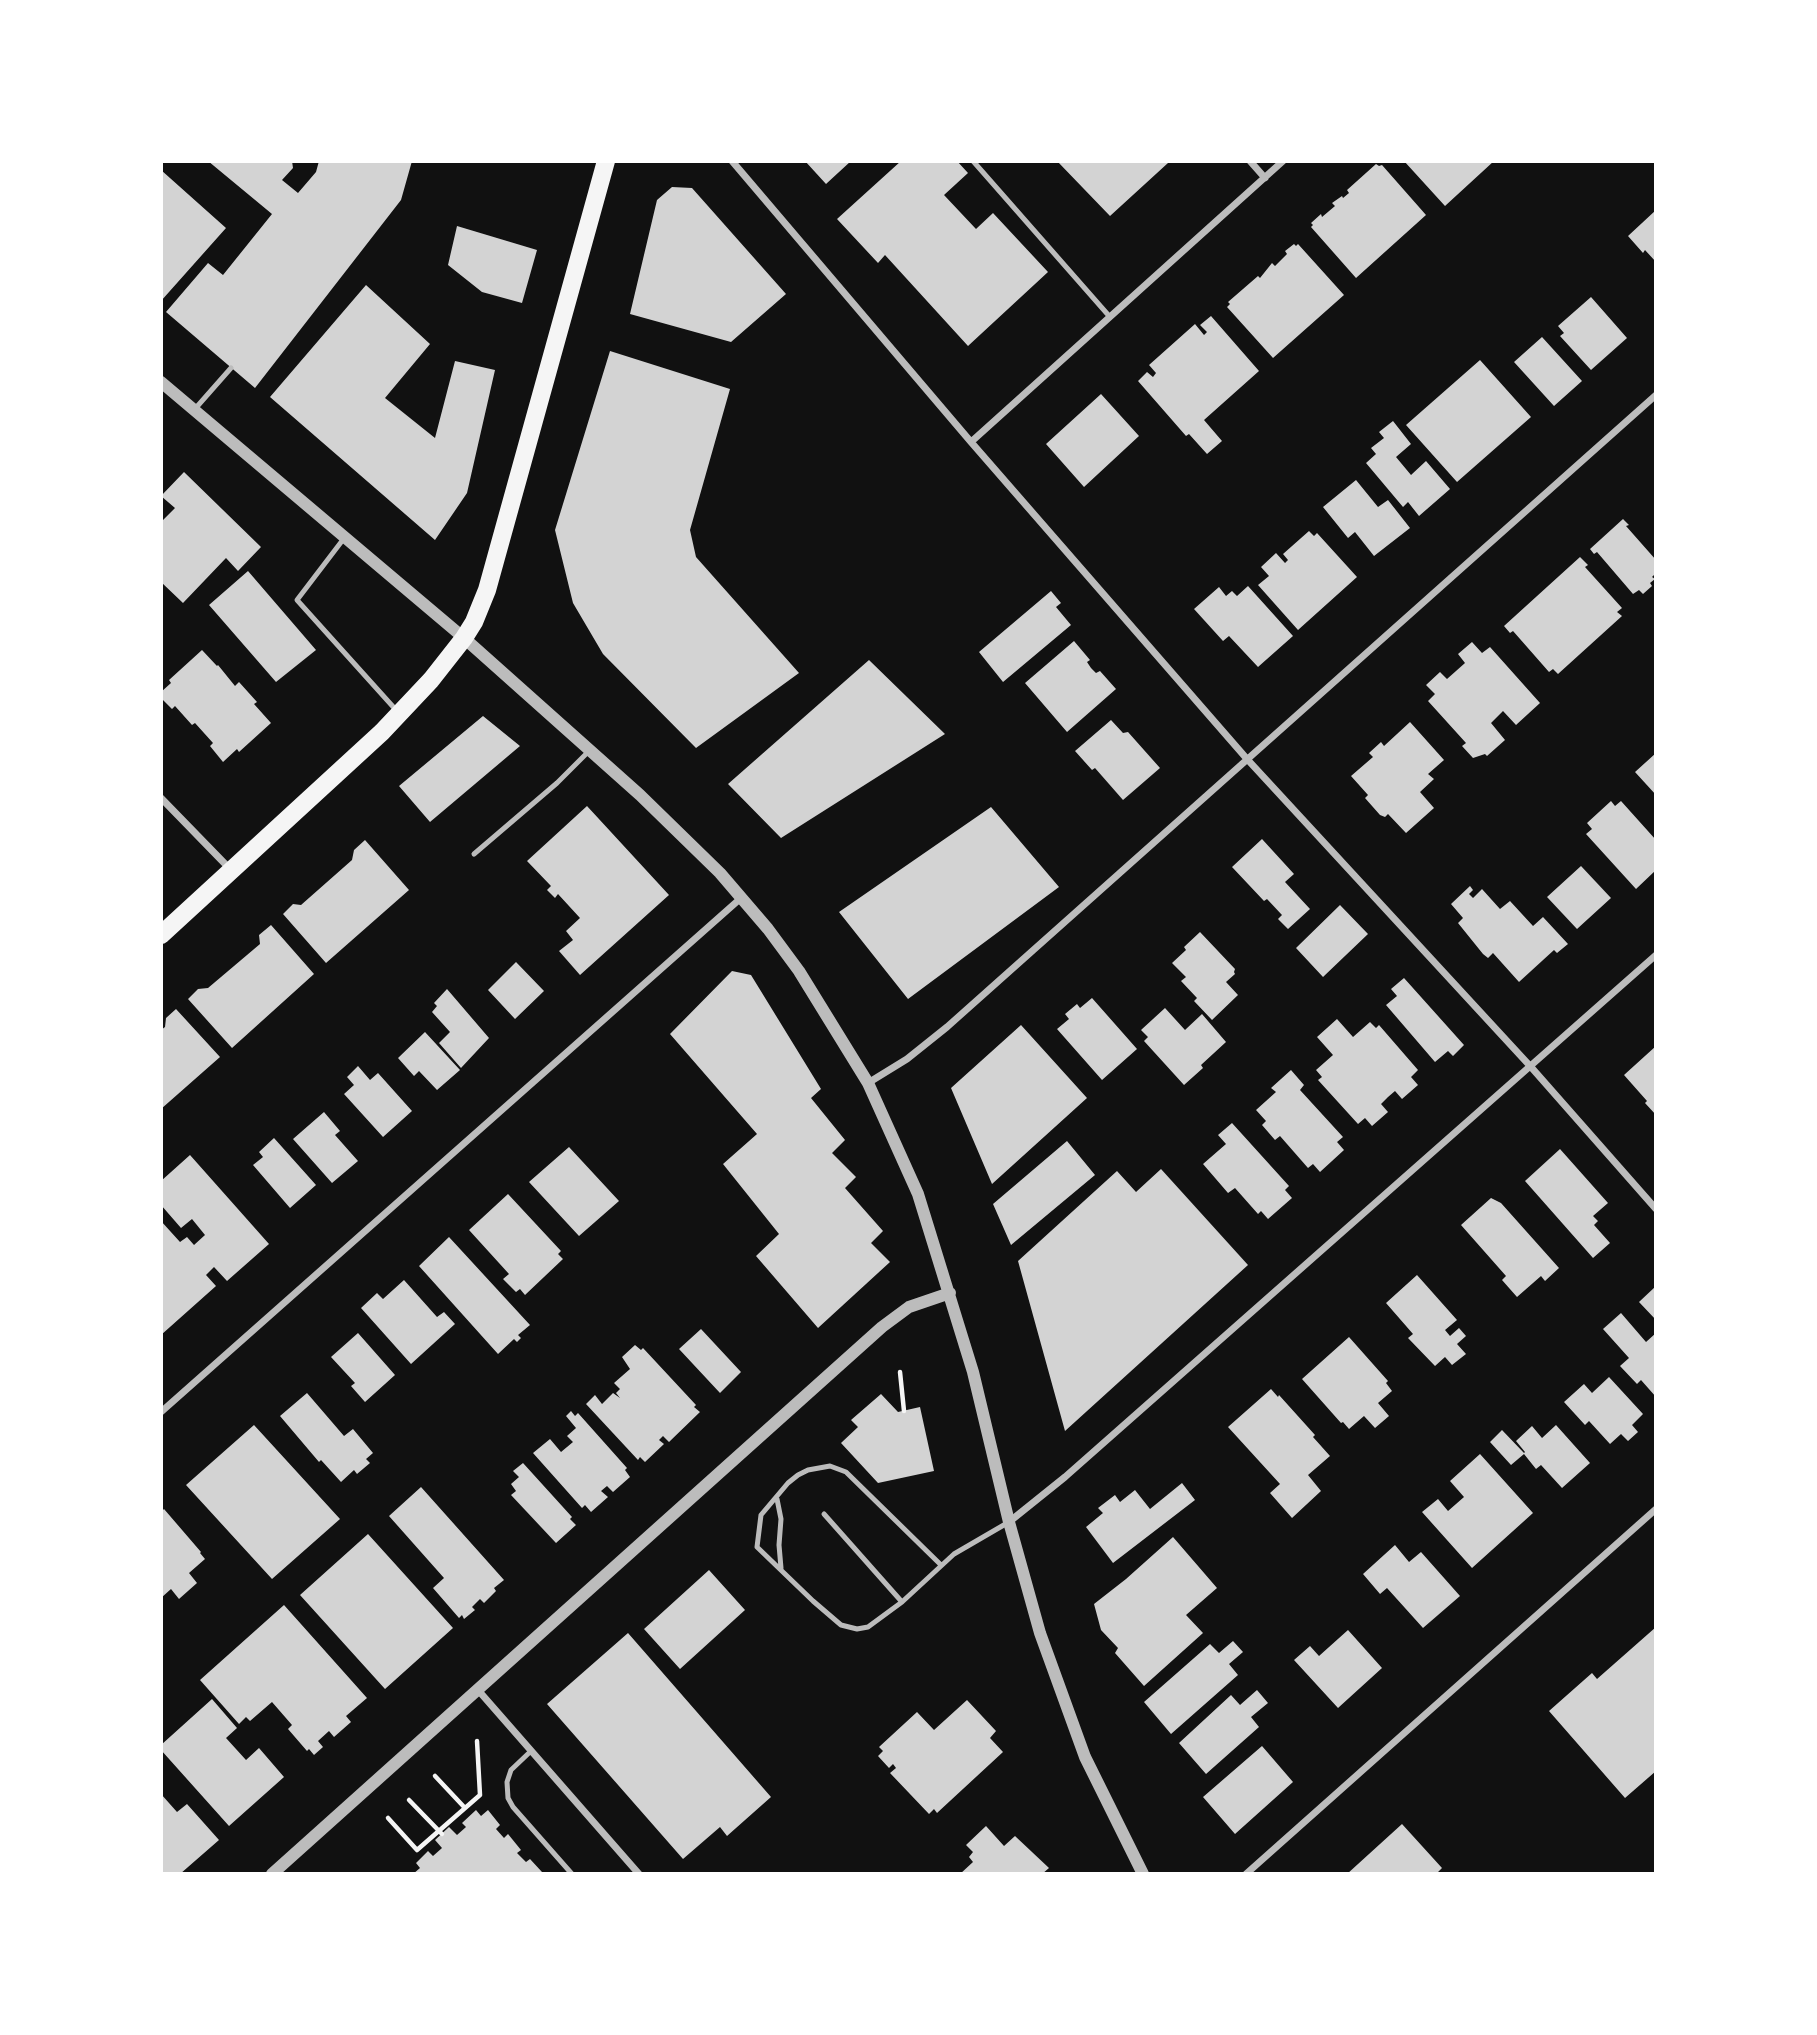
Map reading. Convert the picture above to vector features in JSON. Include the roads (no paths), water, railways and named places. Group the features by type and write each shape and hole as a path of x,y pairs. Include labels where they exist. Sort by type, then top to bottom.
{"main road":[{"path":"161,935 362,752 431,680 464,638 487,590 606,161"}],"street":[{"path":"732,161 1247,760 1531,1067 1656,1209"},
{"path":"1250,161 1265,178"},
{"path":"971,442 1283,161"},
{"path":"161,382 464,638 590,750 692,845 741,898 799,971 868,1083 918,1194 973,1372 1009,1522 1040,1633 1075,1732 1100,1790 1143,1874"},
{"path":"868,1083 907,1059 947,1027 1656,395"},
{"path":"161,798 232,871"},
{"path":"161,1412 741,898"},
{"path":"1009,1522 1065,1477 1656,955"},
{"path":"272,1874 882,1327 909,1307 950,1293"},
{"path":"1246,1874 1656,1509"},
{"path":"478,1690 639,1874"}],"lane":[{"path":"973,161 1110,317"},
{"path":"194,410 231,368"},
{"path":"345,537 297,600 399,713"},
{"path":"474,853 557,783 590,750"},
{"path":"940,1564 841,1469 830,1466 808,1470 788,1483 761,1516 757,1547 832,1619 848,1628 858,1629 868,1627 902,1602 940,1564 954,1554 1009,1522"},
{"path":"777,1499 781,1519 781,1570"},
{"path":"824,1514 902,1602"},
{"path":"531,1751 511,1770 508,1798 572,1874"}]}
